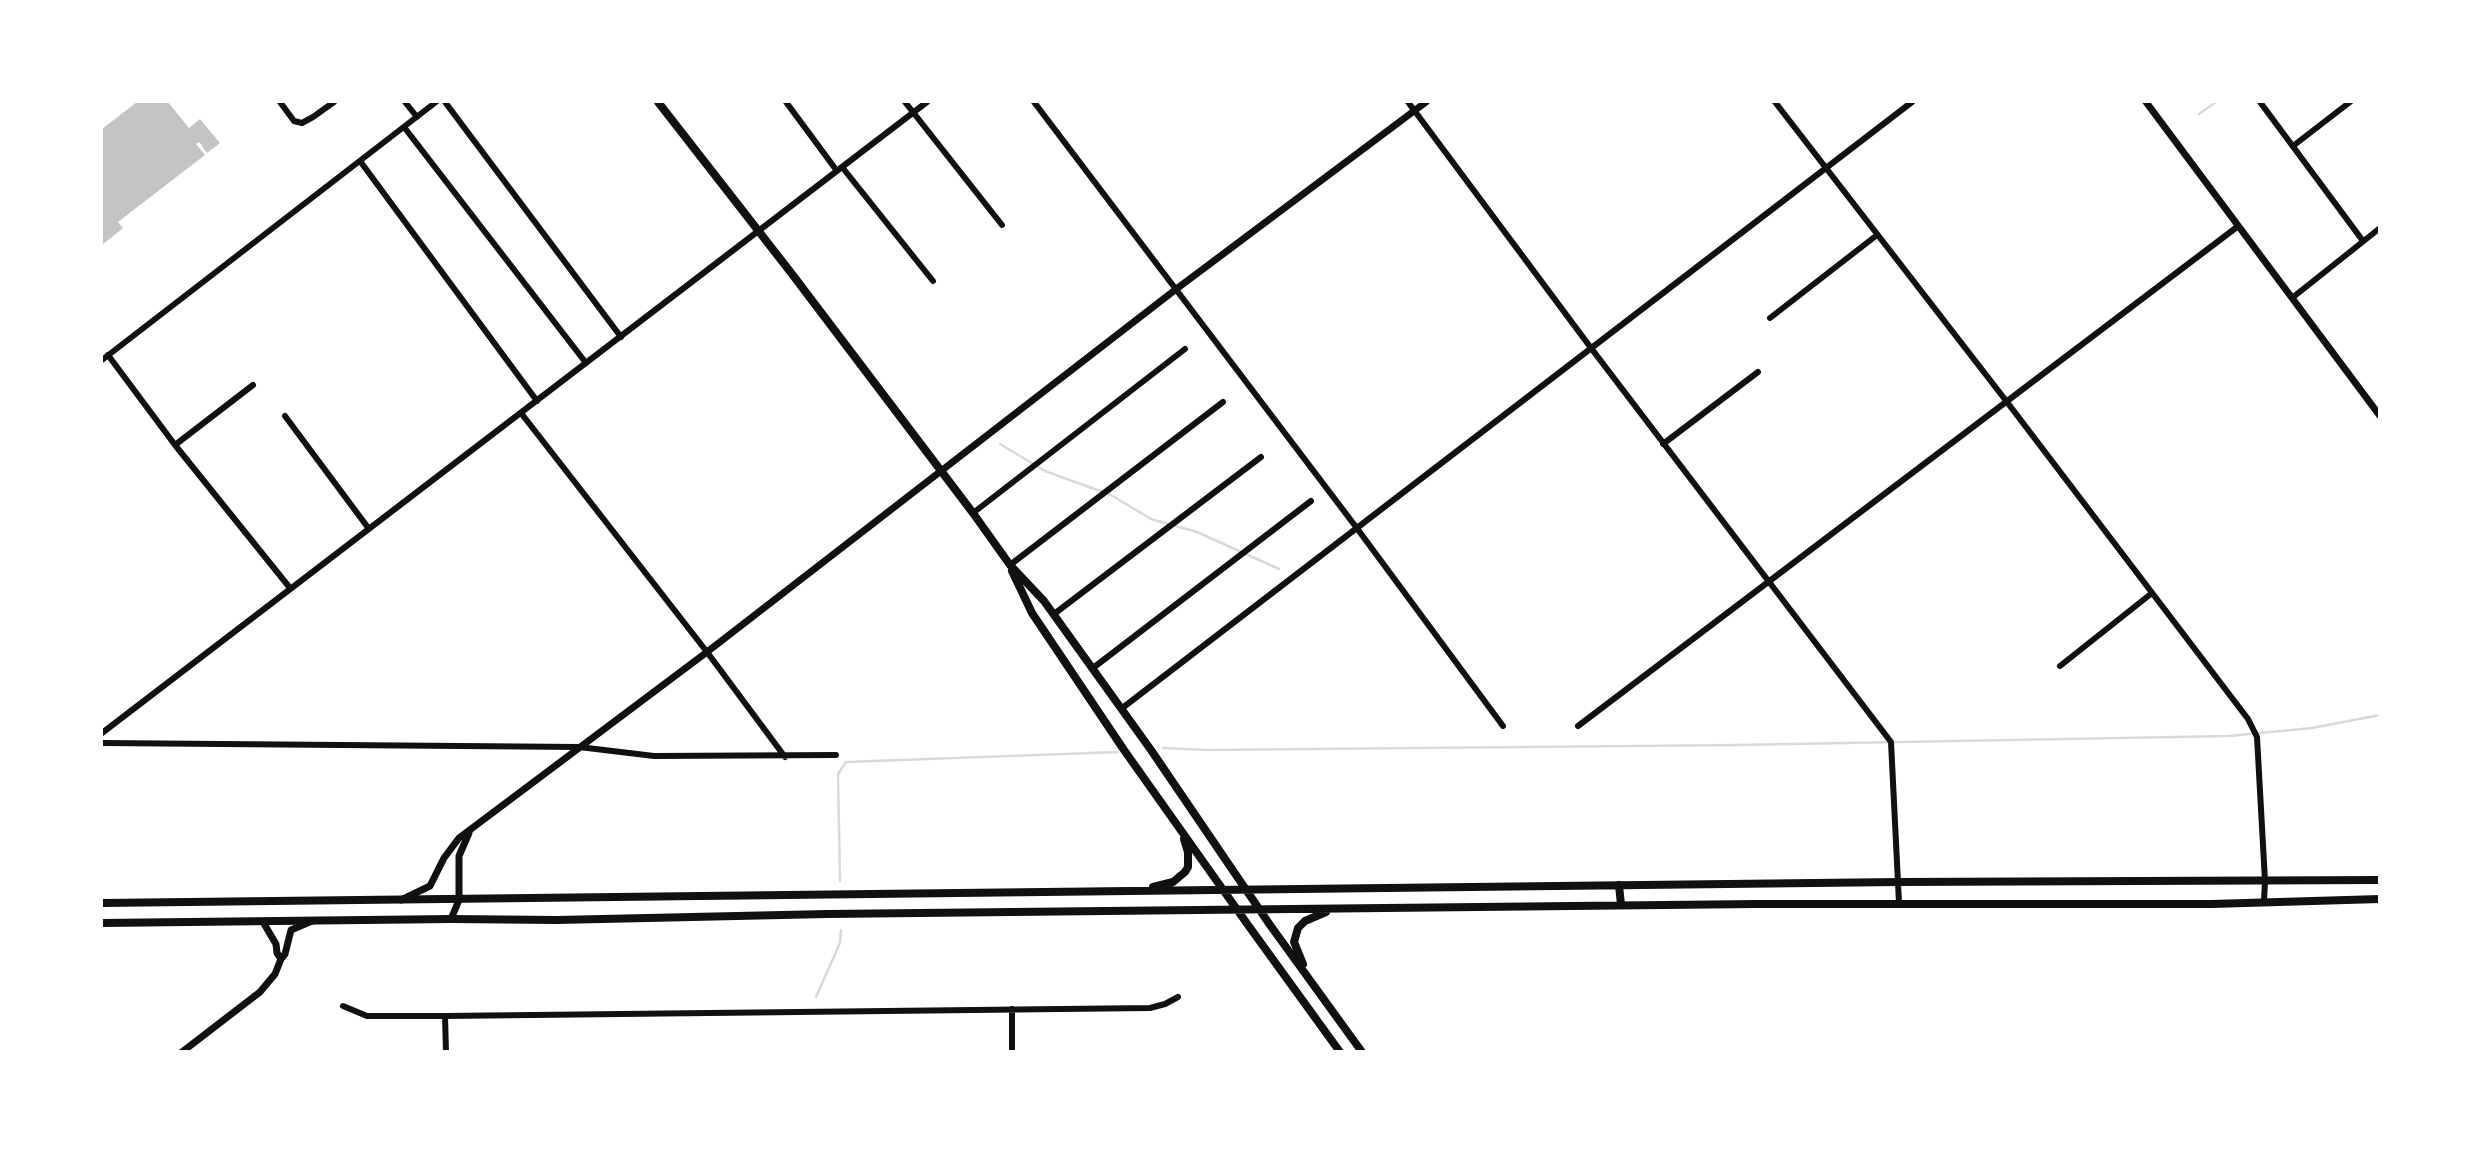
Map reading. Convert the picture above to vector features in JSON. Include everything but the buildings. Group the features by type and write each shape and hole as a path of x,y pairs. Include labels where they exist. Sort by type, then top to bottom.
{"main road":[{"path":"658,102 759,230 1010,565 1054,614 1362,1052"},
{"path":"1010,565 1032,613 1124,750 1340,1052"},
{"path":"1131,891 1173,882 1182,876 1188,867 1188,852 1183,832"},
{"path":"102,903 1899,882 2379,880"},
{"path":"1619,885 1621,905"},
{"path":"102,923 557,920 827,914 1621,905 2212,904 2379,900"},
{"path":"1307,976 1294,942 1298,928 1315,915 1338,909"}],"street":[{"path":"280,102 294,121 300,122 313,117 334,102"},
{"path":"405,102 417,117"},
{"path":"102,360 436,102"},
{"path":"445,102 621,337"},
{"path":"786,102 933,281"},
{"path":"905,102 1002,226"},
{"path":"102,733 928,102"},
{"path":"1034,102 1503,726"},
{"path":"1408,102 1591,348 1891,742 1899,903"},
{"path":"400,900 430,886 449,849 471,829 707,652 1175,290 1426,102"},
{"path":"1775,102 1827,166 2248,719 2257,737 2264,901"},
{"path":"1121,709 1912,102"},
{"path":"2146,102 2379,416"},
{"path":"2260,102 2363,241"},
{"path":"2294,146 2350,102"},
{"path":"299,132 300,122"},
{"path":"404,127 586,363"},
{"path":"360,161 537,401"},
{"path":"1578,726 2237,227"},
{"path":"2292,298 2379,228"},
{"path":"1770,318 1877,235"},
{"path":"973,513 1185,349"},
{"path":"108,355 290,588"},
{"path":"1664,444 1758,372"},
{"path":"175,444 253,385"},
{"path":"1010,565 1223,402"},
{"path":"521,413 785,757"},
{"path":"285,416 369,529"},
{"path":"1054,614 1261,457"},
{"path":"1093,668 1311,501"},
{"path":"2060,666 2152,593"},
{"path":"102,743 579,747 653,757 836,755"},
{"path":"452,919 459,900 459,856 471,829"},
{"path":"182,1052 260,992 275,974 285,954 291,930 312,921"},
{"path":"263,922 281,959"},
{"path":"343,1006 367,1016 1150,1008 1165,1004 1178,996"},
{"path":"1012,1009 1012,1052"},
{"path":"445,1016 446,1052"}],"waterway":[{"path":"2199,114 2216,102"},
{"path":"1000,444 1045,471 1111,495 1151,519 1197,532 1279,569"},
{"path":"1163,748 1207,750 1736,745 2229,736 2312,728 2380,715"},
{"path":"840,881 838,774 846,762 1118,752"},
{"path":"816,997 840,943 841,930"}]}
